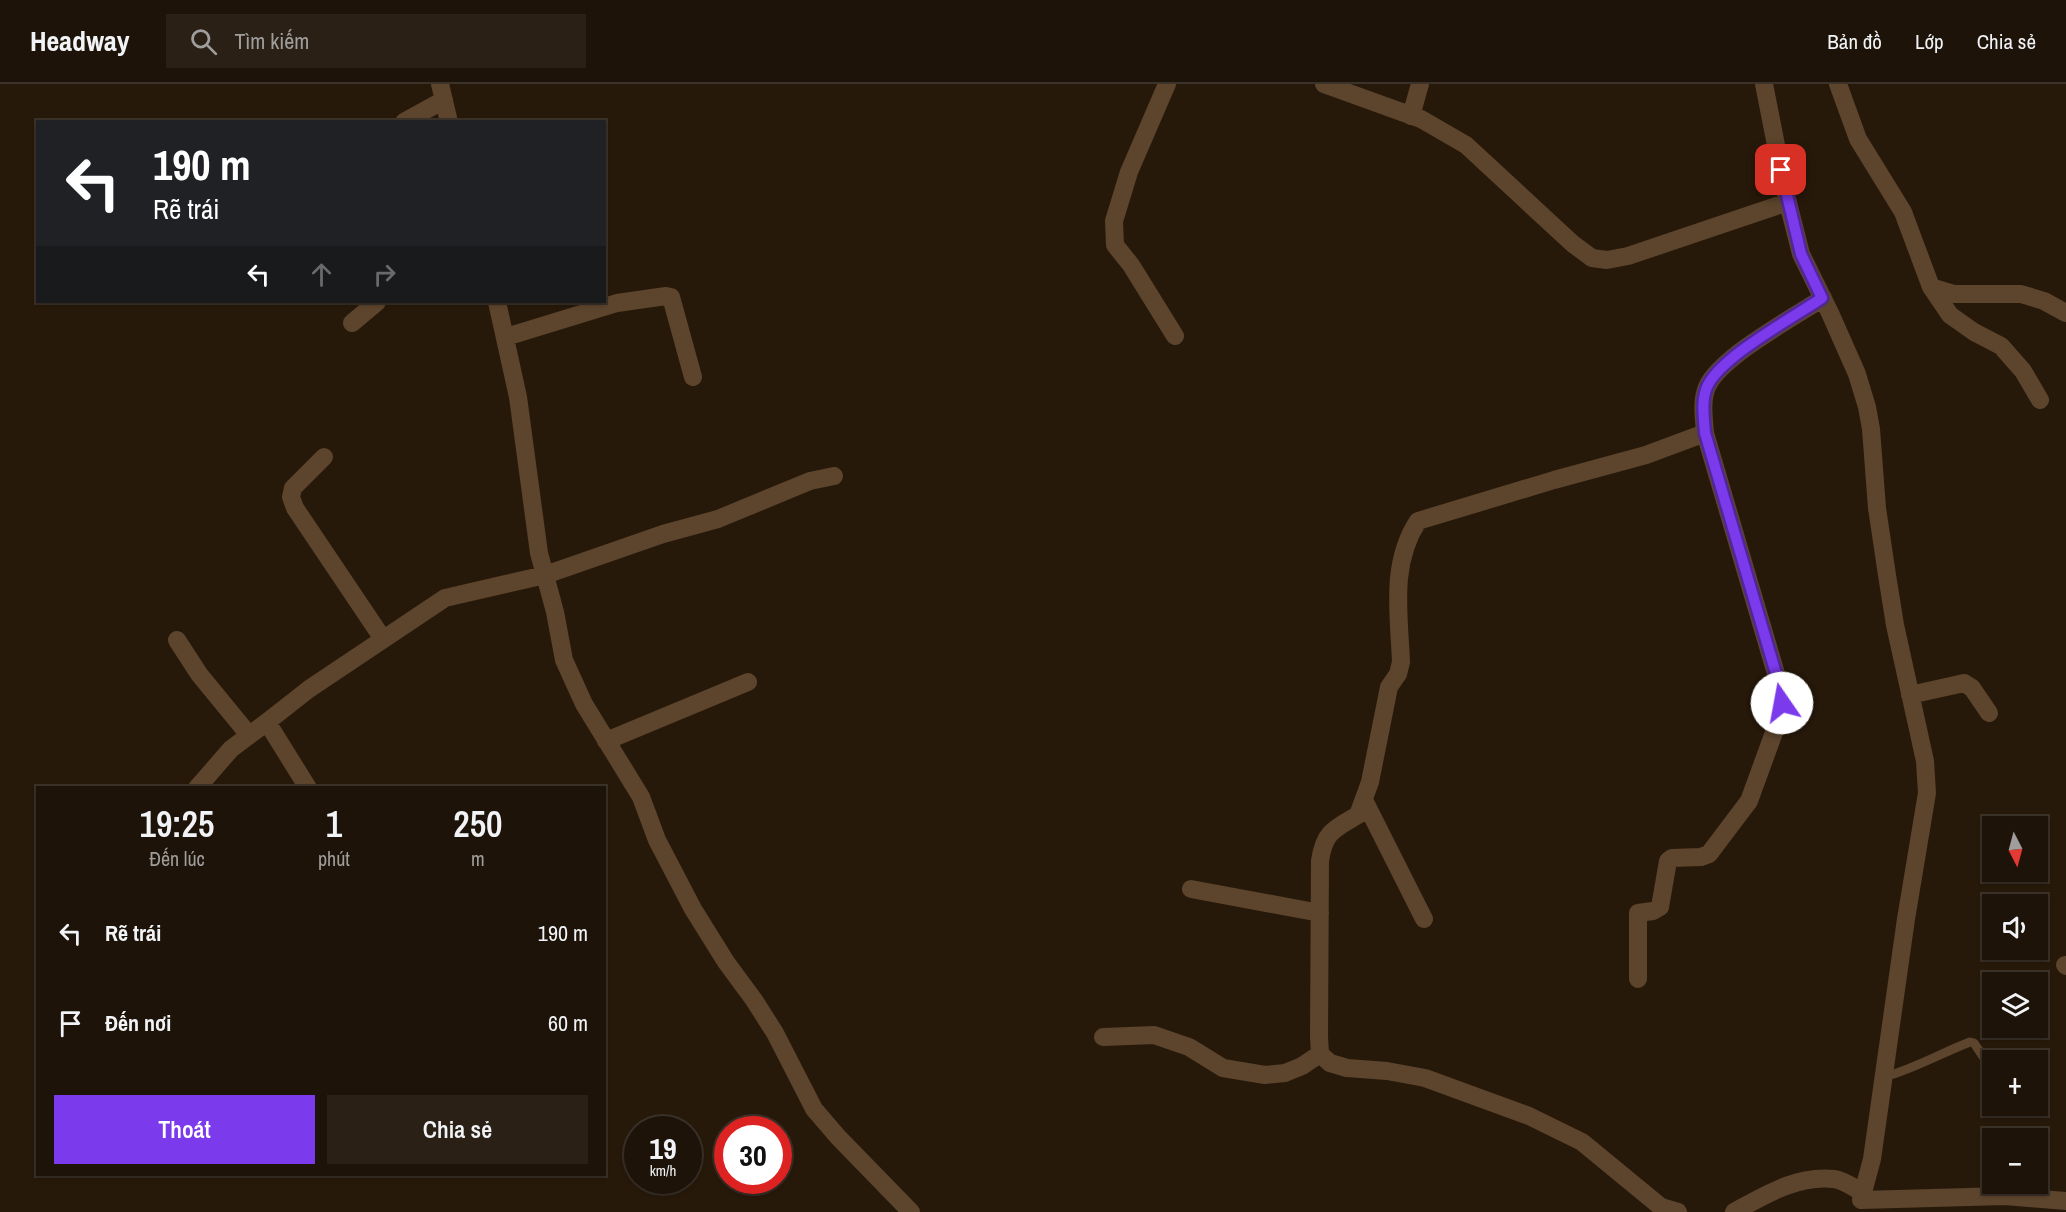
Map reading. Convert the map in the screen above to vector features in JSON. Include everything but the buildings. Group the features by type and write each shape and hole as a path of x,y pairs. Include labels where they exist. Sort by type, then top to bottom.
{"street":[{"path":"1167,84 1129,172 1114,221 1115,245 1131,265 1175,336"},
{"path":"1324,84 1411,116 1466,145 1573,244 1592,258 1607,260 1628,256 1788,202"},
{"path":"1411,116 1420,84"},
{"path":"1764,84 1801,254 1857,374 1867,407 1872,429 1877,508 1887,574 1925,760 1927,793 1906,919 1872,1160 1860,1202"},
{"path":"1838,84 1858,138 1903,212 1931,287 1950,315 1974,332 2001,346 2023,371 2040,400"},
{"path":"407,120 442,92 449,120"},
{"path":"1931,287 1954,294 2021,294 2066,313"},
{"path":"506,336 617,303 671,297 693,377"},
{"path":"1638,979 1638,914 1660,907 1668,861 1672,858 1701,857 1709,854 1749,801 1776,727 1782,703 1777,677 1705,433 1706,389 1713,376 1740,352 1822,298"},
{"path":"352,323 376,303"},
{"path":"497,303 518,397 539,553 555,612 564,660 584,704 641,797 661,847 693,909 775,1033 814,1108 838,1137 911,1212"},
{"path":"1678,1212 1661,1207 1582,1142 1529,1116 1425,1078 1387,1071 1347,1068 1330,1063 1320,1053 1320,861 1322,844 1330,831 1358,815 1370,782 1389,687 1398,674 1401,662 1398,576 1401,557 1409,534 1418,521 1646,455 1705,433"},
{"path":"324,457 293,488 291,496 295,508 382,639"},
{"path":"199,786 231,749 249,735 382,639 445,598 545,574 663,534 718,519 810,481 834,476"},
{"path":"177,640 200,674 249,735"},
{"path":"606,741 748,682"},
{"path":"1910,695 1952,685 1969,684 1989,713"},
{"path":"267,722 307,786"},
{"path":"1364,800 1424,919"},
{"path":"1191,889 1320,913"},
{"path":"1103,1037 1154,1035 1189,1047 1223,1068 1264,1075 1285,1073 1302,1066 1320,1053"},
{"path":"1734,1212 1776,1189 1805,1180 1836,1179 1860,1202 2005,1197 2042,1198 2060,1205"}],"lane":[{"path":"1884,1077 1907,1071 1939,1054 1970,1042 1974,1043 1982,1055"}],"route":[{"path":"1781,170 1801,254 1822,298 1740,352 1713,376 1706,389 1704,406 1705,433 1777,677 1782,703"}]}
